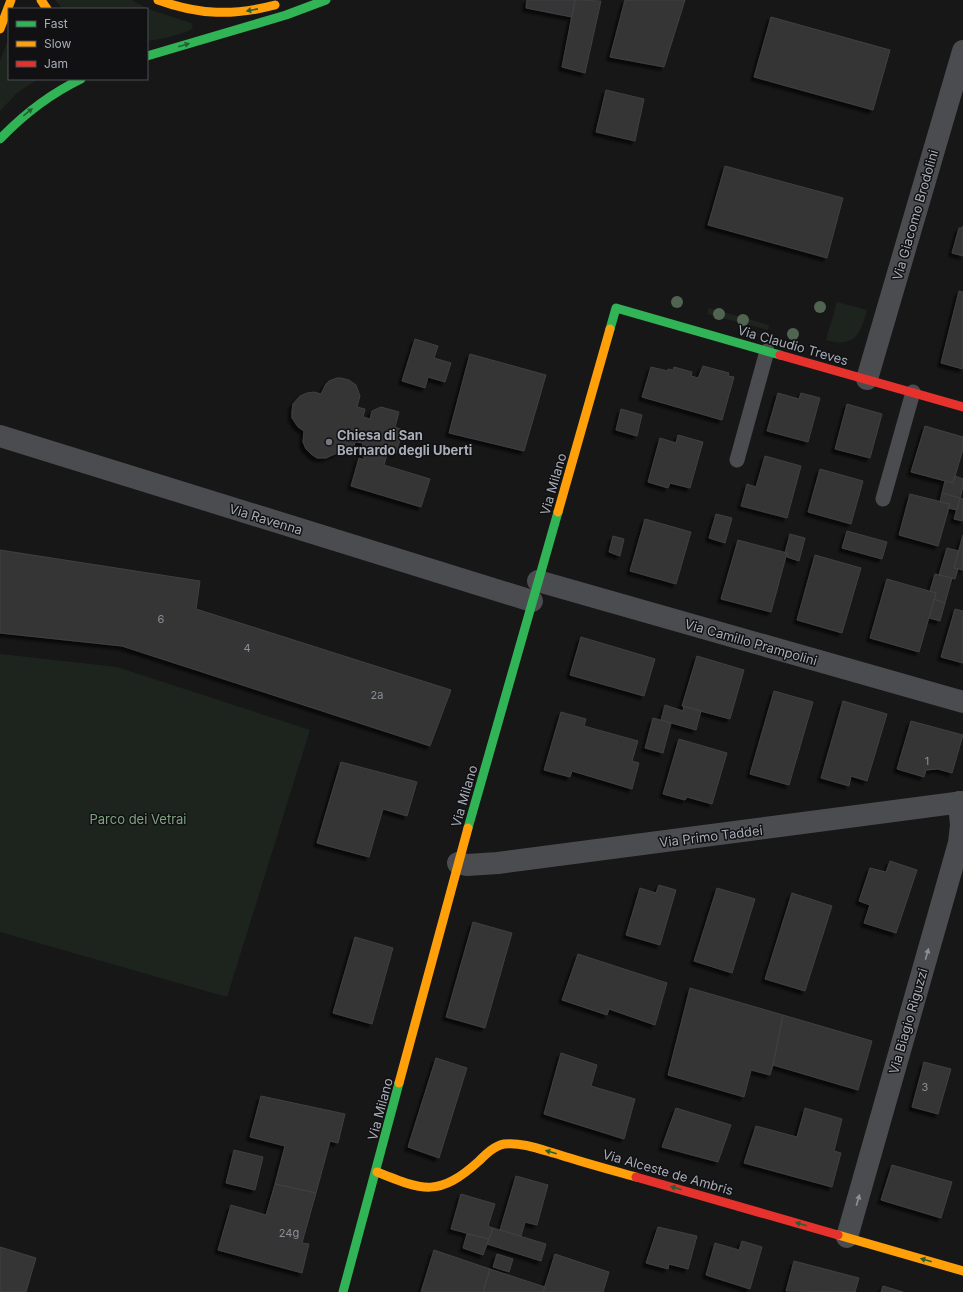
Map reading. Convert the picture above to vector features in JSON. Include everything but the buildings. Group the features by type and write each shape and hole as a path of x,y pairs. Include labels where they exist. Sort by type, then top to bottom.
{"main road":[{"path":"158,0 173,6 190,10 226,13 248,11 285,1"},
{"path":"148,55 286,15 326,0"},
{"path":"0,29 8,10"},
{"path":"0,139 12,126 46,98 79,80"},
{"name":"Via Claudio Treves","path":"616,308 963,406"},
{"name":"Via Milano","path":"343,1292 458,864 616,308"},
{"name":"Via Alceste de Ambris","path":"376,1172 416,1186 442,1187 454,1181 499,1145 520,1144 963,1271"}],"street":[{"name":"Via Giacomo Brodolini","path":"867,379 963,51"},
{"name":"Via Ravenna","path":"0,436 535,591"},
{"name":"Via Camillo Prampolini","path":"535,591 963,702"},
{"name":"Via Primo Taddei","path":"458,864 498,864 961,802"},
{"name":"Via Biagio Riguzzi","path":"847,1237 959,843 961,802"}],"lane":[{"path":"737,460 767,351"},
{"path":"883,499 912,392"}],"green space":[{"path":"55,0 132,0 146,8 62,8"},
{"path":"148,9 191,23 193,27 189,31 166,38 148,41"},
{"path":"8,40 8,80 37,80 18,92 0,111 0,61"},
{"path":"837,302 867,310 859,333 850,341 836,342 826,340"},
{"path":"709,308 769,325 768,330 707,314"},
{"name":"Parco dei Vetrai","path":"0,654 117,667 310,730 227,997 0,932"}],"traffic: fast":[{"path":"148,56 286,15 326,0"},
{"path":"0,139 18,121 38,105 79,80"},
{"path":"610,329 616,308 780,355"},
{"path":"468,828 558,512"},
{"path":"343,1292 399,1083"}],"traffic: slow":[{"path":"0,29 11,0"},
{"path":"41,0 46,8"},
{"path":"158,0 188,9 216,12 245,11 275,5"},
{"path":"558,512 610,329"},
{"path":"399,1083 468,828"},
{"path":"377,1172 419,1186 431,1187 442,1185 453,1181 465,1173 494,1148 504,1144 518,1144 636,1177"},
{"path":"838,1235 963,1271"}],"traffic: jam":[{"path":"780,355 963,407"},
{"path":"636,1177 838,1235"}],"place":[{"name":"Chiesa di San Bernardo degli Uberti","path":"329,442"}]}
